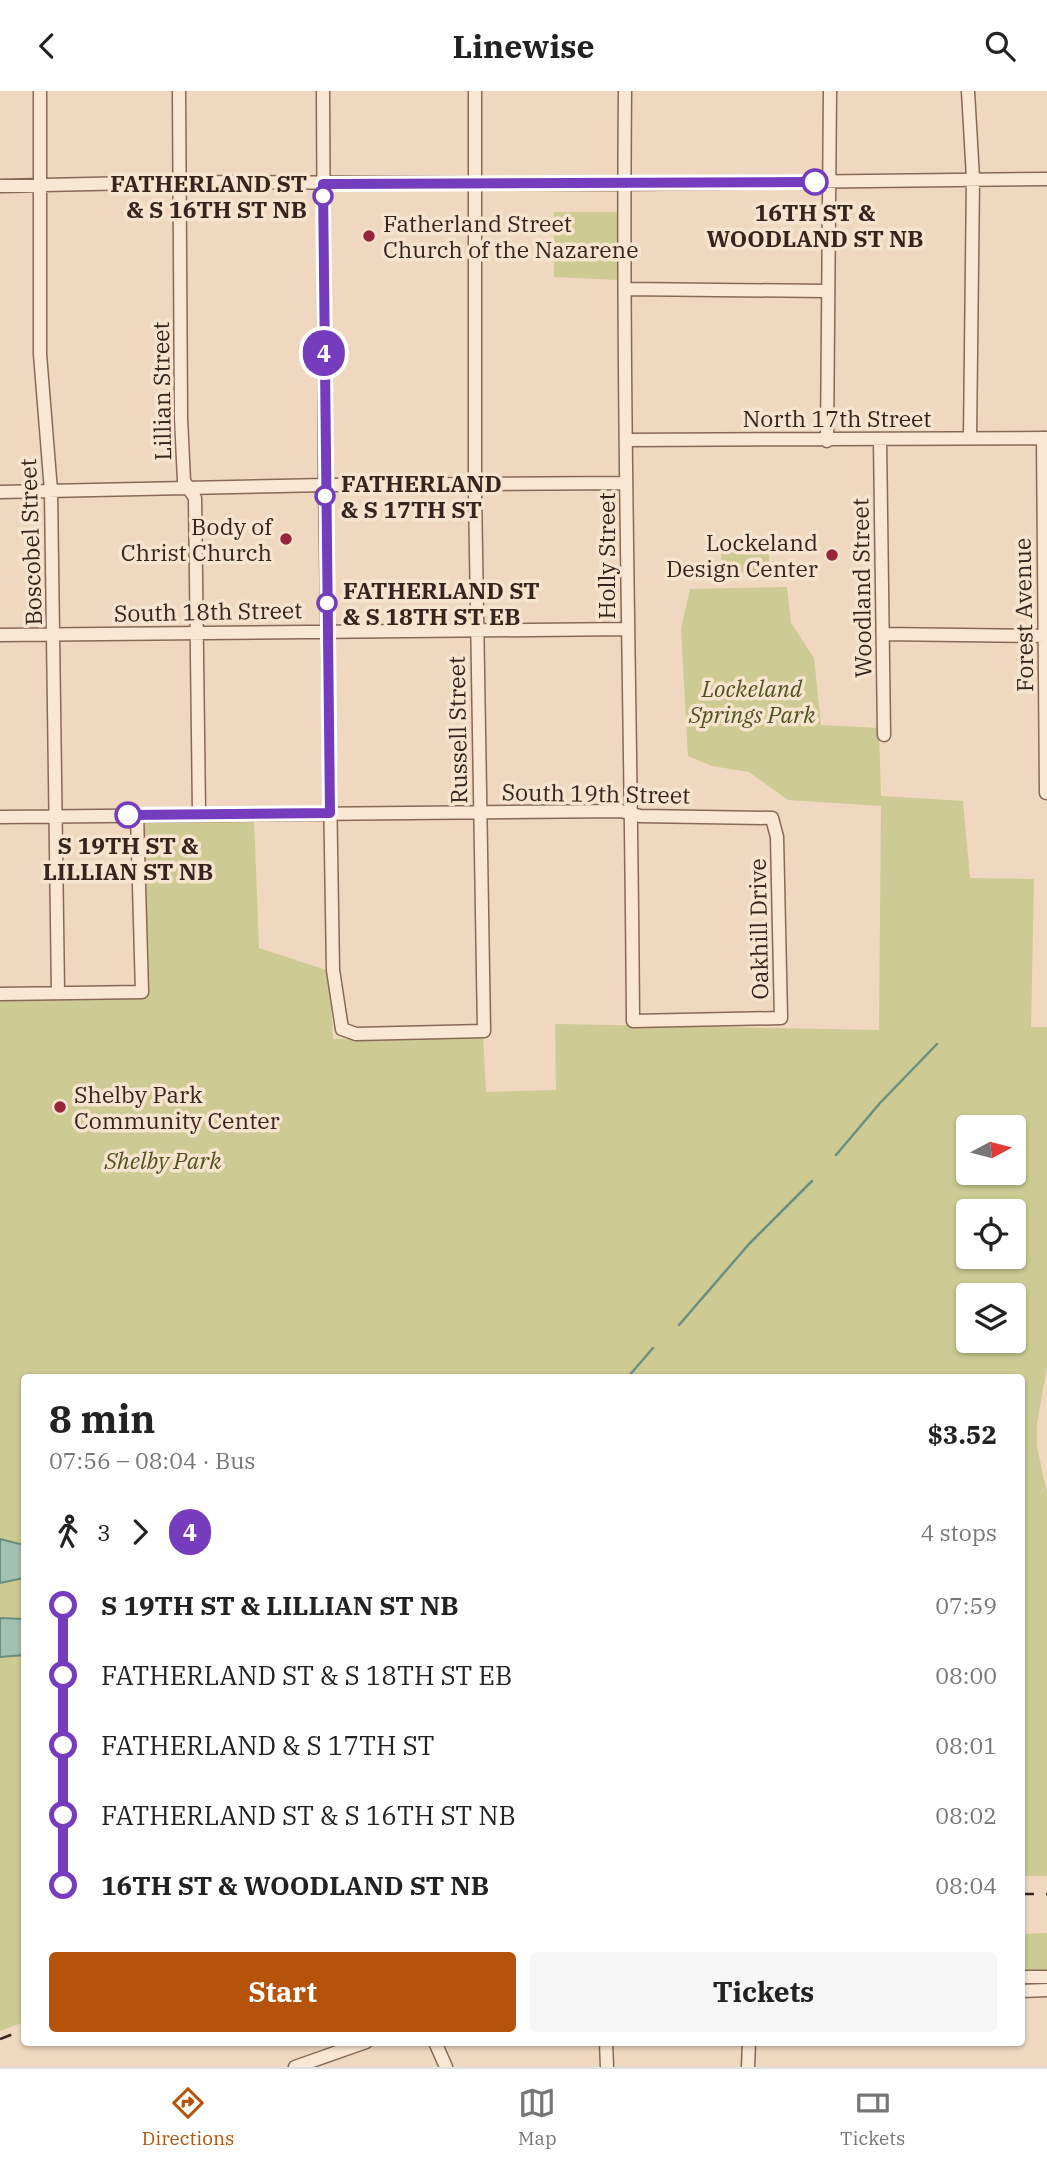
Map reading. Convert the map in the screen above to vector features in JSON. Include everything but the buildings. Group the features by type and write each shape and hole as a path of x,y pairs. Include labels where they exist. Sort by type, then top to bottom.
{"street":[{"name":"Boscobel Street","path":"40,91 40,354 51,491 58,993"},
{"name":"Lillian Street","path":"179,91 181,418 184,481 195,498 199,814"},
{"path":"323,91 324,485 330,813"},
{"name":"Russell Street","path":"330,813 333,970 342,1029 354,1034 484,1031 475,484 475,91"},
{"name":"Holly Street","path":"625,91 627,629 633,1021"},
{"path":"827,441 826,291 830,91"},
{"path":"968,91 973,178 970,438"},
{"path":"0,186 180,182 624,184 1047,179"},
{"path":"626,289 826,291"},
{"name":"North 17th Street","path":"627,440 1045,438"},
{"name":"Forest Avenue","path":"1045,438 1046,793"},
{"name":"Woodland Street","path":"880,439 884,735"},
{"path":"0,492 324,485 626,483"},
{"name":"South 18th Street","path":"0,635 197,631 627,629"},
{"path":"883,634 1046,636"},
{"name":"South 19th Street","path":"0,817 621,811 631,814 772,818"},
{"path":"0,994 142,992 136,815"},
{"name":"Oakhill Drive","path":"633,1021 781,1018 777,837 772,818"},
{"path":"1025,1977 1047,1977"},
{"path":"1025,1991 1047,1990"},
{"path":"295,2067 355,2046"},
{"path":"437,2046 446,2067"},
{"path":"606,2046 607,2067"},
{"path":"748,2067 749,2046"}],"green space":[{"path":"554,212 618,212 618,280 554,277"},
{"path":"754,540 769,549 769,567 761,573 722,571 721,546"},
{"path":"787,587 791,623 814,658 821,725 879,728 881,796 963,801 970,878 1034,879 1031,1027 1047,1027 1047,1367 1037,1423 1037,1447 1047,1493 1047,1876 1025,1876 1025,1374 21,1374 21,2023 0,2031 0,1000 148,998 144,823 254,820 259,948 329,971 333,1039 483,1036 486,1092 556,1090 555,1024 879,1030 881,806 788,800 749,772 712,766 688,756 681,629 690,589"},
{"path":"1047,1933 1047,1971 1025,1971 1025,1934"}],"shaded area":[{"path":"0,1539 21,1544 21,1579 0,1583"},
{"path":"0,1618 21,1619 21,1655 0,1657"}],"waterway":[{"path":"836,1155 880,1103 937,1044"},
{"path":"679,1325 749,1244 812,1181"},
{"path":"631,1374 653,1348"}],"railway":[{"path":"1025,1894 1047,1894"},
{"path":"0,2039 21,2031"}],"bus line":[{"name":"4","path":"128,815 330,813 324,485 323,184 815,182"}],"place":[{"name":"16TH ST & WOODLAND ST NB","path":"815,182"},
{"name":"FATHERLAND ST & S 16TH ST NB","path":"323,196"},
{"name":"Fatherland Street Church of the Nazarene","path":"369,236"},
{"name":"FATHERLAND & S 17TH ST","path":"325,496"},
{"name":"Body of Christ Church","path":"286,539"},
{"name":"Lockeland Design Center","path":"832,555"},
{"name":"FATHERLAND ST & S 18TH ST EB","path":"327,603"},
{"name":"S 19TH ST & LILLIAN ST NB","path":"128,815"},
{"name":"Shelby Park Community Center","path":"60,1107"}],"park label":[{"name":"Lockeland Springs Park","path":"752,701"},
{"name":"Shelby Park","path":"163,1160"}]}
